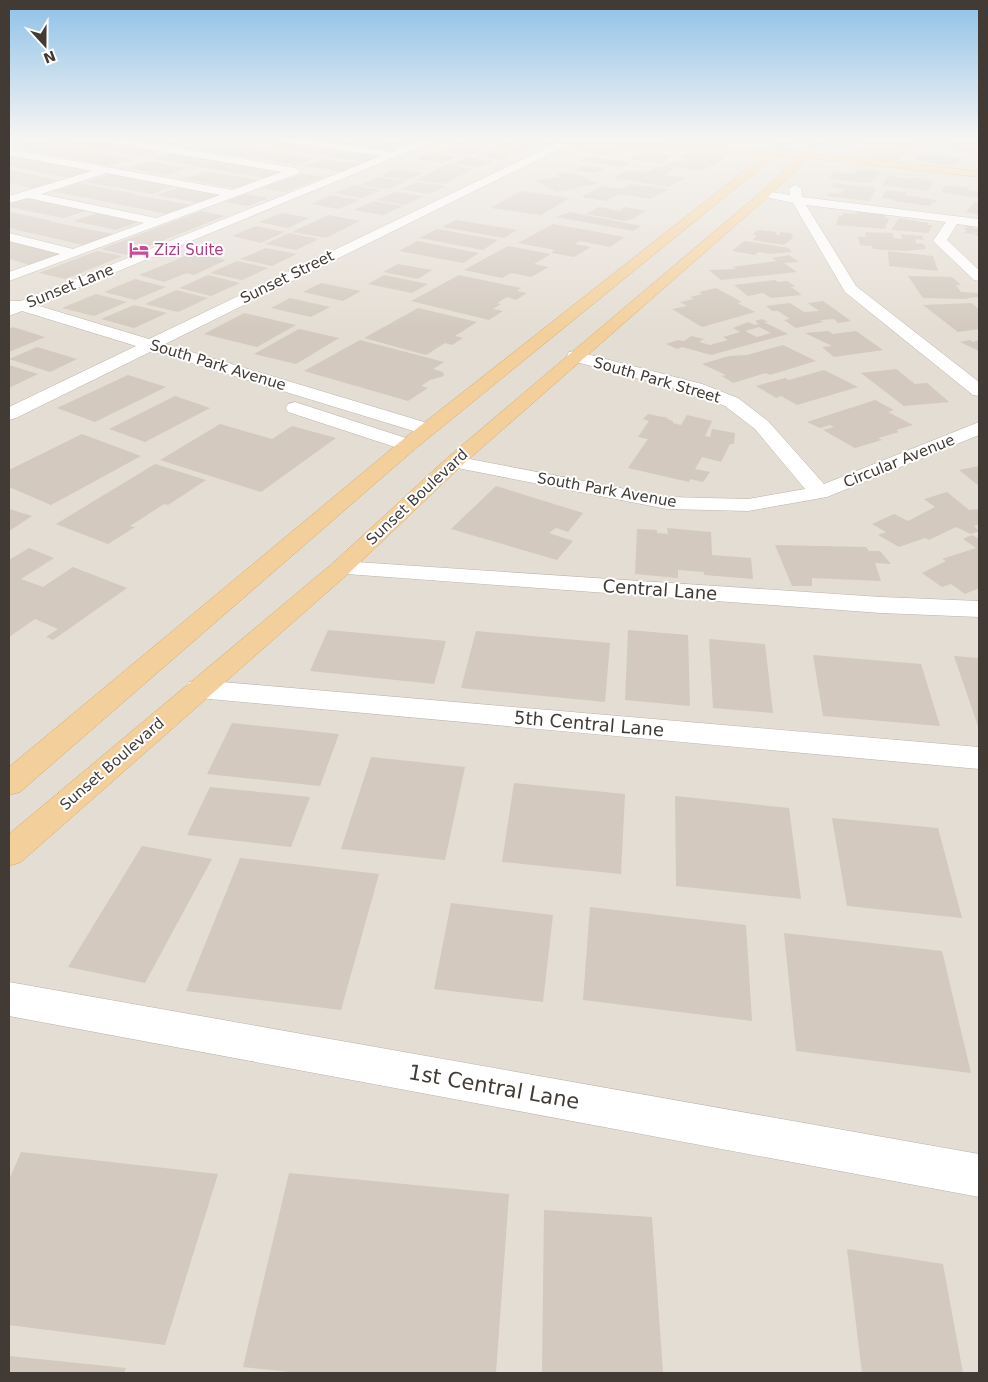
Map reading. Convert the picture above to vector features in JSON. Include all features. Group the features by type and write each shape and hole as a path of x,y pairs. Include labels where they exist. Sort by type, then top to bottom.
{"main road":[{"path":"9,784 427,429 711,202"},
{"name":"Sunset Boulevard","path":"9,853 340,568 454,462 755,202"}],"street":[{"path":"63,202 157,222"},
{"path":"9,277 211,202"},
{"name":"Sunset Lane","path":"12,308 277,202"},
{"name":"Sunset Street","path":"9,414 130,353 441,202"},
{"path":"799,202 850,288 979,391"},
{"path":"818,202 979,223"},
{"path":"954,219 940,241 979,277"},
{"path":"9,237 74,253"},
{"name":"South Park Avenue","path":"12,308 150,344 427,429"},
{"name":"South Park Avenue","path":"12,308 130,353 241,390"},
{"name":"South Park Street","path":"575,356 719,396 738,406 756,419 820,494"},
{"name":"South Park Avenue","path":"278,402 408,445"},
{"name":"Circular Avenue","path":"820,494 979,428"},
{"name":"South Park Avenue","path":"454,462 667,503 748,505 820,494"},
{"name":"Central Lane","path":"340,568 861,604 979,609"},
{"name":"5th Central Lane","path":"199,689 979,758"},
{"name":"1st Central Lane","path":"9,999 979,1176"}],"shaded area":[{"path":"9,202 979,202 979,1373 9,1373"}],"building":[{"path":"58,202 91,209 63,218 9,207 9,203"},
{"path":"109,202 178,202 198,206 173,215"},
{"path":"228,202 257,202 248,206"},
{"path":"314,202 353,202 339,209 311,204"},
{"path":"371,202 403,206 383,215 354,210"},
{"path":"390,202 410,202 405,205"},
{"path":"500,202 562,202 541,215 490,208"},
{"path":"905,202 936,202 932,203 930,206"},
{"path":"974,202 979,203 979,215 966,212"},
{"path":"599,207 619,211 625,207 646,211 624,221 586,214"},
{"path":"201,211 225,216 126,255 101,249"},
{"path":"858,211 886,215 885,218 889,218 885,229 836,225 839,215 842,216 844,213 856,214"},
{"path":"101,212 144,220 116,230 73,221"},
{"path":"570,212 641,226 633,231 556,217"},
{"path":"9,213 52,221 48,223 53,222 117,235 87,246 9,228"},
{"path":"282,213 310,218 288,228 259,222"},
{"path":"328,215 360,221 326,238 292,232"},
{"path":"899,218 933,225 928,233 891,230"},
{"path":"456,220 517,230 504,238 442,227"},
{"path":"553,224 625,237 610,247 580,241 575,244 591,247 574,257 551,253 555,250 518,243"},
{"path":"256,226 285,232 261,243 232,236"},
{"path":"967,226 979,229 979,236 974,235 977,232 971,234 964,233 967,230 964,230"},
{"path":"437,229 498,240 483,250 420,238"},
{"path":"756,231 777,232 775,234 779,235 781,232 793,234 791,236 794,237 784,245 753,240 757,235 753,235"},
{"path":"865,232 892,233 894,238 902,239 901,234 922,236 924,240 915,239 916,243 924,244 926,249 904,251 873,249 872,246 860,245 858,237 866,237"},
{"path":"289,233 319,239 296,250 265,244"},
{"path":"9,239 67,254 34,266 9,259"},
{"path":"417,241 479,253 463,263 399,251"},
{"path":"744,241 789,248 792,252 769,254 758,252 755,255 732,251"},
{"path":"508,246 551,254 534,264 549,267 531,277 511,273 502,278 464,270"},
{"path":"266,248 297,254 272,266 240,259"},
{"path":"97,251 123,256 65,279 39,273"},
{"path":"888,251 933,256 938,271 889,266"},
{"path":"195,252 226,260 194,275 187,273 164,282 139,275"},
{"path":"789,255 799,262 784,263 797,272 721,280 709,270 737,269 732,267 777,261 772,258"},
{"path":"237,261 268,268 242,280 210,273"},
{"path":"398,264 432,270 418,279 383,272"},
{"path":"208,275 240,283 211,296 179,288"},
{"path":"384,275 428,284 412,293 368,284"},
{"path":"459,275 521,288 517,291 527,293 516,300 507,297 497,303 501,304 493,309 503,311 489,320 411,301"},
{"path":"908,276 952,277 961,285 956,285 961,292 979,293 979,297 968,299 923,298"},
{"path":"135,279 166,287 135,300 104,292"},
{"path":"775,280 778,282 787,281 795,286 791,287 802,295 771,298 763,293 748,296 734,285"},
{"path":"321,283 361,291 343,301 303,292"},
{"path":"716,288 742,302 737,303 755,312 702,327 672,309 687,306 680,302 694,299 690,297 702,294 699,292"},
{"path":"176,290 208,298 178,312 145,304"},
{"path":"96,294 127,302 94,316 62,308"},
{"path":"290,298 330,307 311,317 271,308"},
{"path":"823,301 851,321 838,323 834,319 820,320 823,322 796,328 784,320 790,319 778,311 772,311 766,306 790,303 804,312 819,311 808,303"},
{"path":"971,303 979,309 979,329 958,332 923,305"},
{"path":"134,305 167,313 134,328 101,319"},
{"path":"418,308 477,322 455,336 463,338 452,345 445,343 426,355 364,338"},
{"path":"244,313 296,325 257,347 204,334"},
{"path":"762,319 768,322 764,322 788,334 711,355 682,347 677,349 666,344 678,340 684,341 691,336 704,339 699,342 710,345 728,340 723,337 740,332 733,328 748,322 755,325 759,324 755,321","holes":["759,327 771,333 757,337 745,331"]},
{"path":"13,327 45,337 9,352 9,329"},
{"path":"299,329 339,338 296,364 254,354"},
{"path":"828,331 833,334 856,331 883,350 834,357 822,347 832,346 805,333"},
{"path":"360,340 444,362 433,369 443,372 444,376 430,380 421,386 428,388 408,401 304,371"},
{"path":"970,340 973,342 979,340 979,351 960,342"},
{"path":"783,345 816,361 770,375 766,373 733,383 722,376 726,375 702,364 729,356 747,355"},
{"path":"37,347 77,359 50,372 9,359"},
{"path":"9,365 38,374 9,388"},
{"path":"896,369 915,384 927,383 949,402 904,406 861,373"},
{"path":"824,370 858,387 797,405 781,396 776,398 756,386 785,378 789,380"},
{"path":"128,375 166,387 95,422 57,408"},
{"path":"175,396 210,408 145,442 109,429"},
{"path":"875,400 894,410 888,412 913,425 896,430 899,432 878,438 882,440 855,448 823,430 834,427 830,425 820,428 807,422"},
{"path":"648,414 668,418 673,423 681,425 687,415 712,421 705,436 710,437 712,429 735,433 734,444 730,444 721,462 702,457 695,469 710,472 703,482 690,479 689,482 628,468 648,439 638,437 649,421 643,419"},
{"path":"220,424 272,439 292,426 336,438 261,492 160,460"},
{"path":"82,434 141,456 51,505 9,487 9,470"},
{"path":"155,464 206,480 168,505 164,504 130,526 135,527 108,544 56,524"},
{"path":"979,466 979,486 959,470"},
{"path":"496,486 583,513 568,532 556,528 549,533 573,541 557,560 451,529"},
{"path":"947,492 969,510 979,509 979,524 974,526 979,531 971,534 956,527 929,540 925,538 899,547 878,535 886,532 872,524 894,514 908,521 935,507 924,499"},
{"path":"9,509 32,516 9,531"},
{"path":"667,528 711,532 712,555 751,558 753,579 704,575 704,572 678,570 678,578 635,574 637,529 657,530 657,533 668,534"},
{"path":"972,535 979,539 979,588 965,594 951,584 942,587 922,573 946,561 942,559 976,548 963,539"},
{"path":"775,545 866,547 869,551 880,551 891,564 875,563 881,581 812,578 812,586 792,586"},
{"path":"29,548 54,558 21,579 43,587 73,567 127,588 53,640 46,637 58,629 35,619 9,637 9,560"},
{"path":"328,630 446,641 434,684 310,671"},
{"path":"628,630 688,635 690,706 625,700"},
{"path":"476,631 610,643 605,702 461,688"},
{"path":"709,639 765,644 773,713 713,708"},
{"path":"813,655 921,664 940,726 823,716"},
{"path":"954,656 979,658 979,729"},
{"path":"232,723 339,734 320,786 207,774"},
{"path":"371,757 465,767 445,860 341,849"},
{"path":"514,783 625,794 621,874 502,862"},
{"path":"210,787 310,797 291,847 187,835"},
{"path":"675,796 789,808 801,899 676,886"},
{"path":"832,818 938,828 962,918 847,906"},
{"path":"142,846 212,859 145,983 68,967"},
{"path":"240,858 379,874 341,1010 186,991"},
{"path":"451,903 553,915 543,1002 434,989"},
{"path":"590,907 746,925 752,1021 583,1000"},
{"path":"784,933 942,951 971,1073 796,1051"},
{"path":"21,1152 218,1174 165,1345 9,1325 9,1180"},
{"path":"289,1173 509,1194 496,1373 299,1373 243,1367"},
{"path":"544,1210 652,1217 663,1373 542,1373"},
{"path":"847,1249 943,1264 963,1373 862,1373"},
{"path":"9,1356 126,1368 124,1373 9,1373"}],"place":[{"name":"Zizi Suite","path":"139,250"}]}
